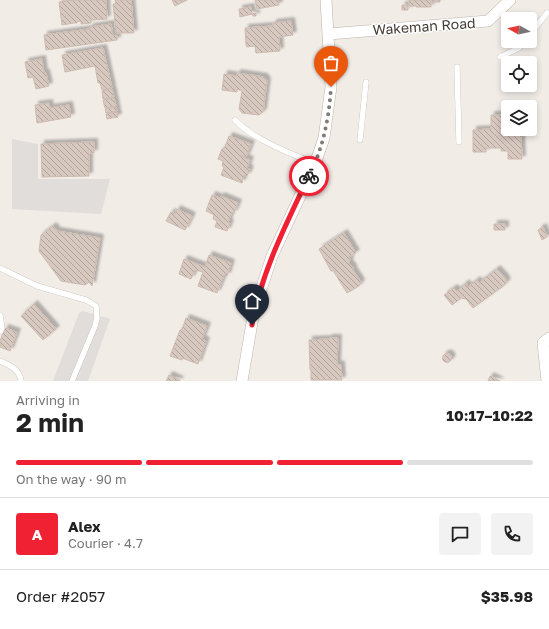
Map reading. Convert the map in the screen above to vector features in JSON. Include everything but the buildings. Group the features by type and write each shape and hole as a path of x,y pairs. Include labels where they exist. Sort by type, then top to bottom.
{"street":[{"path":"242,381 254,311 272,256 315,164 324,138 330,104 331,87 326,0"},
{"name":"Wakeman Road","path":"329,34 488,22 510,0"},
{"path":"547,381 543,343 549,338"}],"lane":[{"path":"537,25 547,13"},
{"path":"500,57 519,48"},
{"path":"457,67 459,142"},
{"path":"360,140 366,82"},
{"path":"235,120 240,125 268,143 315,164"},
{"path":"0,268 37,286 86,300 96,306 96,322 72,381"},
{"path":"0,315 2,328 0,332"},
{"path":"0,361 12,366 21,376 21,381"}],"shaded area":[{"path":"12,139 38,144 38,179 110,179 101,214 12,209"},
{"path":"83,311 110,319 88,381 53,381 79,313"}],"way so far":[{"path":"309,176 324,138 330,104 331,87"}],"route":[{"path":"252,325 254,311 273,253 309,176"}]}
